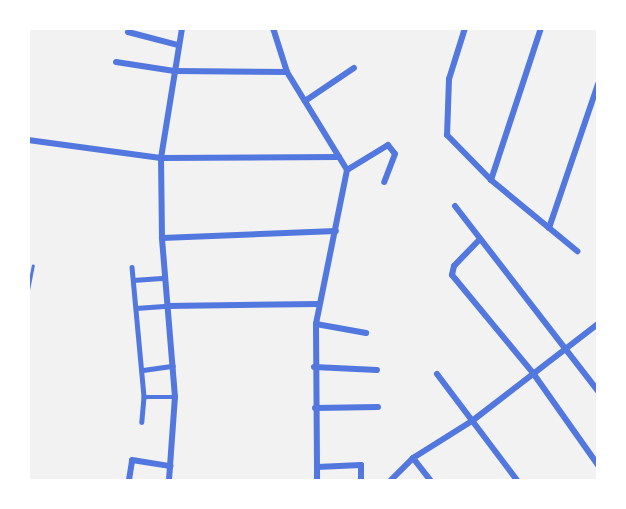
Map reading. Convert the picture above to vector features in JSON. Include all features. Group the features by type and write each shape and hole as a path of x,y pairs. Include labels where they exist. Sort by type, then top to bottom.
{"street":[{"path":"169,480 175,397 162,238 161,158 182,28"},
{"path":"273,28 287,72 347,170 316,324 314,366 317,480"},
{"path":"465,28 448,79 447,135 491,180 577,251"},
{"path":"491,180 541,28"},
{"path":"128,32 178,45"},
{"path":"116,62 174,71 287,72"},
{"path":"305,101 354,68"},
{"path":"549,228 597,84"},
{"path":"28,140 161,158 339,157"},
{"path":"347,170 388,146 395,154 384,182"},
{"path":"455,207 567,349 597,391"},
{"path":"162,238 336,231"},
{"path":"480,239 454,266 452,275 534,373 597,465"},
{"path":"132,267 143,370 142,422"},
{"path":"133,280 165,278"},
{"path":"136,309 167,306 319,304"},
{"path":"316,324 366,333"},
{"path":"391,480 413,458 472,421 597,324"},
{"path":"143,370 173,366"},
{"path":"314,366 377,370"},
{"path":"437,374 517,480"},
{"path":"144,397 175,397"},
{"path":"315,408 378,407"},
{"path":"413,458 430,480"},
{"path":"129,480 132,460 171,466"},
{"path":"316,466 361,465 362,480"}],"lane":[{"path":"28,290 33,265"}]}
